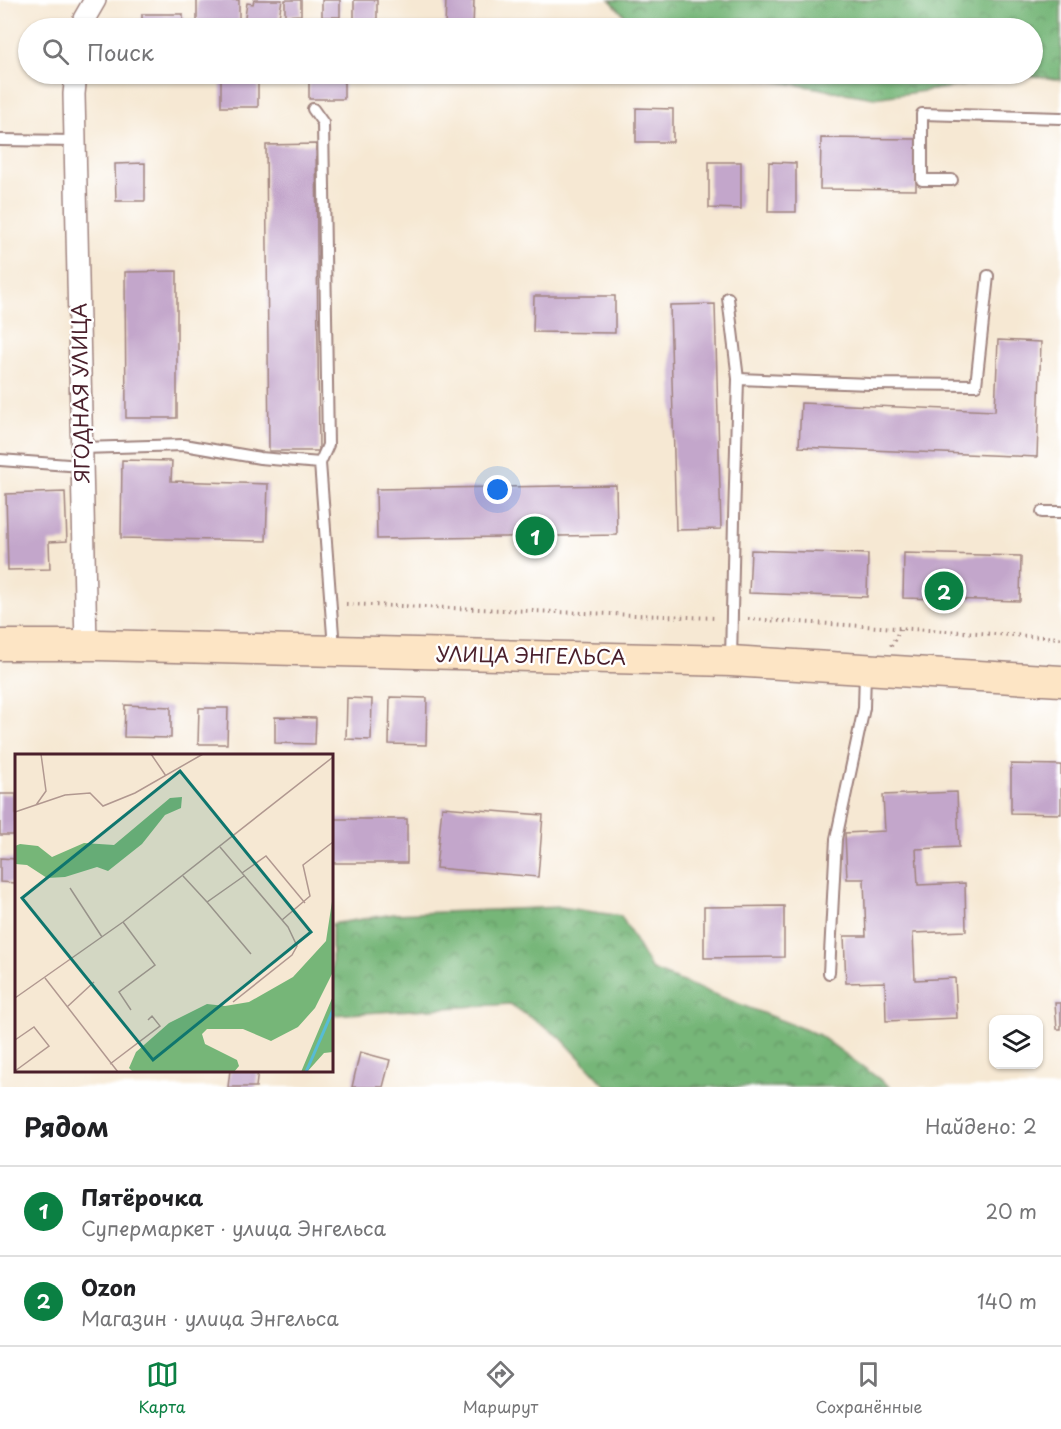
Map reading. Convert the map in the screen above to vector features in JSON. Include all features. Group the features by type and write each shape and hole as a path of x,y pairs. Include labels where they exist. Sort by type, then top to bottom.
{"main road":[{"name":"УЛИЦА ЭНГЕЛЬСА","path":"0,645 86,645 731,661 1061,681"}],"street":[{"path":"85,18 96,0"},
{"name":"ЯГОДНАЯ УЛИЦА","path":"75,84 86,645"}],"lane":[{"path":"313,109 323,123 328,445 320,463 334,651"},
{"path":"952,180 922,180 922,114 1061,118"},
{"path":"0,140 75,141"},
{"path":"738,379 976,385 988,276"},
{"path":"728,298 738,379 731,661"},
{"path":"0,460 82,457 184,445 260,458 320,463"},
{"path":"1042,512 1061,512"},
{"path":"829,973 836,839 864,708 865,668"}],"path":[{"path":"330,604 732,618 1061,638"}],"green space":[{"path":"610,0 1061,0 1061,80 1043,77 1043,18 627,18"},
{"path":"792,84 975,84 874,98"},
{"path":"560,907 621,916 652,970 819,1035 890,1087 607,1087 561,1038 510,1004 333,1015 333,924 394,914"}],"building":[{"path":"197,0 239,0 239,18 197,18"},
{"path":"254,0 282,0 279,18 245,18 247,3 253,4"},
{"path":"285,0 301,0 301,15 285,16"},
{"path":"322,0 340,0 340,17 322,17"},
{"path":"354,0 377,0 377,18 354,18"},
{"path":"446,0 474,0 473,18 445,18"},
{"path":"142,14 183,14 183,18 142,18"},
{"path":"221,84 258,84 258,107 221,107"},
{"path":"309,84 344,84 344,99 309,99"},
{"path":"636,108 673,109 673,142 636,142"},
{"path":"821,138 916,139 916,190 820,189"},
{"path":"316,144 319,451 269,451 266,145"},
{"path":"709,162 741,162 741,209 709,208"},
{"path":"769,162 796,163 796,212 768,212"},
{"path":"145,163 145,201 116,201 115,164"},
{"path":"177,271 177,418 126,418 125,272"},
{"path":"534,296 615,296 615,333 533,332"},
{"path":"715,304 721,529 676,530 670,305"},
{"path":"998,340 1041,342 1037,457 799,447 801,403 995,411"},
{"path":"122,460 172,461 171,481 268,484 266,541 121,538"},
{"path":"616,485 617,535 377,539 376,489"},
{"path":"65,492 67,541 49,542 50,569 8,570 6,494"},
{"path":"751,550 868,554 867,597 749,593"},
{"path":"904,553 1021,556 1020,601 903,598"},
{"path":"390,697 427,698 426,745 389,744"},
{"path":"347,698 372,699 371,740 346,739"},
{"path":"125,705 171,707 171,738 124,737"},
{"path":"199,708 228,708 227,744 198,744"},
{"path":"275,717 316,718 315,744 275,743"},
{"path":"1011,764 1061,765 1061,814 1011,813"},
{"path":"957,792 959,847 916,849 918,885 965,883 966,931 913,933 915,980 955,978 957,1018 886,1021 885,982 846,983 844,936 866,936 864,879 847,879 845,833 885,831 883,795"},
{"path":"0,794 15,794 15,835 0,835"},
{"path":"442,807 543,815 538,877 436,868"},
{"path":"333,819 407,819 407,863 333,863"},
{"path":"0,858 15,859 15,883 0,882"},
{"path":"784,906 784,957 704,958 704,907"},
{"path":"1055,1003 1061,1003 1061,1029 1057,1029"},
{"path":"360,1052 390,1060 383,1087 352,1087"},
{"path":"230,1072 258,1072 256,1087 228,1087"}],"place":[{"name":"Пятёрочка","path":"535,536"},
{"name":"Ozon","path":"944,591"}]}
